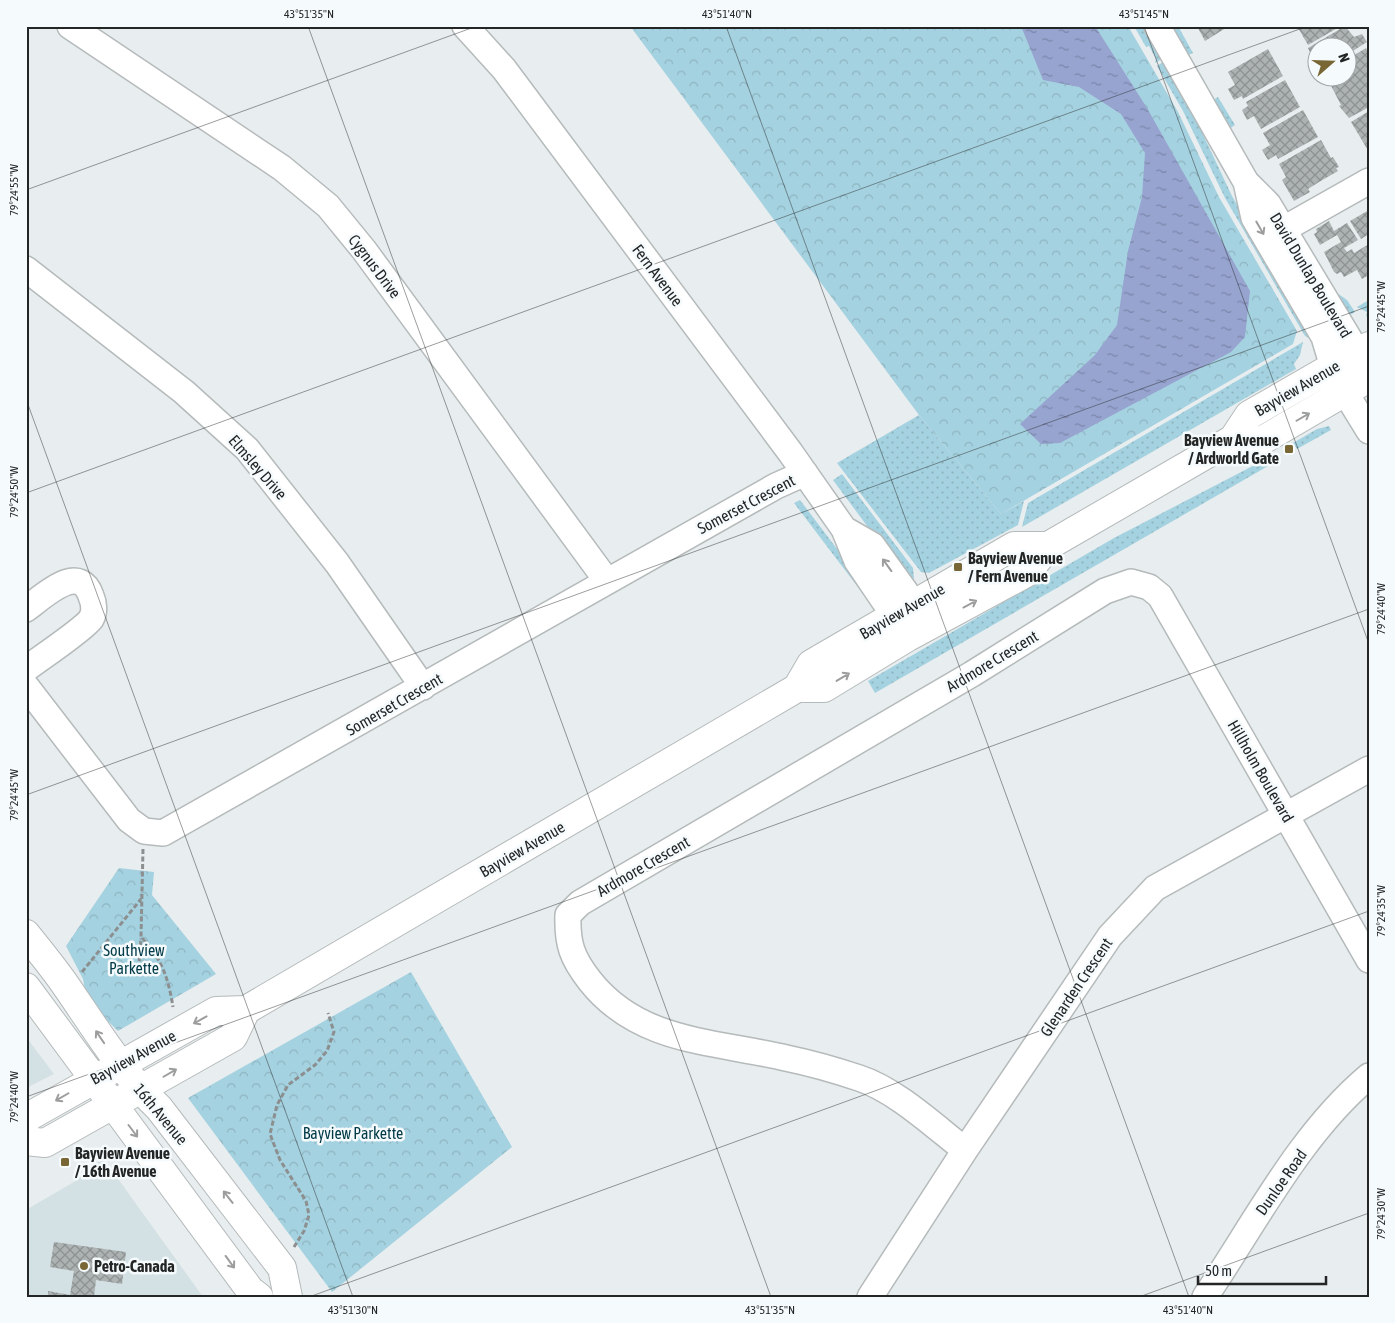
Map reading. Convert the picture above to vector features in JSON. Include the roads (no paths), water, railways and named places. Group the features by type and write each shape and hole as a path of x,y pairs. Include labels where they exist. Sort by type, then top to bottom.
{"main road":[{"name":"Bayview Avenue","path":"26,1121 28,1117 216,1011 246,1010 797,688 824,688 911,621 1028,572 1048,546 1233,439 1249,415 1333,367 1365,357"},
{"name":"Bayview Avenue","path":"1233,439 1261,441 1369,378"},
{"name":"16th Avenue","path":"26,934 63,981 120,1064 140,1090 159,1108 282,1268 288,1297"},
{"name":"16th Avenue","path":"26,987 92,1080 130,1127 250,1290 259,1297"},
{"name":"Bayview Avenue","path":"26,1141 45,1143 233,1038 246,1010"}],"street":[{"name":"Cygnus Drive","path":"70,26 282,168 328,206 364,250 607,581"},
{"name":"Fern Avenue","path":"465,26 504,69 805,473 844,529 872,545 911,621"},
{"name":"David Dunlap Boulevard","path":"1157,26 1246,182 1268,204 1365,357"},
{"path":"1284,230 1369,180"},
{"name":"David Dunlap Boulevard","path":"1246,182 1254,218 1324,337 1333,367 1345,392 1369,431"},
{"name":"Elmsley Drive","path":"26,269 184,392 247,449 337,564 423,688"},
{"name":"Somerset Crescent","path":"26,686 129,820 144,831 163,833 423,688 776,486 805,473"},
{"path":"26,609 60,584 70,580 79,582 89,590 94,605 90,618 26,669"},
{"name":"Ardmore Crescent","path":"965,1150 886,1091 860,1078 786,1058 671,1036 636,1020 604,999 576,963 567,936 568,915 580,903 972,674 1105,591 1132,582 1149,586"},
{"name":"Hillholm Boulevard","path":"1149,586 1160,596 1369,960"},
{"name":"Glenarden Crescent","path":"870,1297 965,1150 1110,936 1133,909 1156,888 1369,769"},
{"name":"Dunloe Road","path":"1205,1297 1291,1165 1342,1102 1369,1076"}],"water":[{"path":"1021,26 1095,26 1147,108 1250,291 1245,337 1231,352 1060,443 1041,444 1020,424 1095,355 1117,325 1128,251 1142,197 1145,153 1121,114 1079,87 1043,80"}],"place":[{"name":"Bayview Avenue / Ardworld Gate","path":"1289,449"},
{"name":"Bayview Avenue / Fern Avenue","path":"958,567"},
{"name":"Bayview Avenue / 16th Avenue","path":"65,1162"},
{"name":"Petro-Canada","path":"84,1266"}],"park label":[{"name":"Southview Parkette","path":"134,959"},
{"name":"Bayview Parkette","path":"353,1133"}]}
